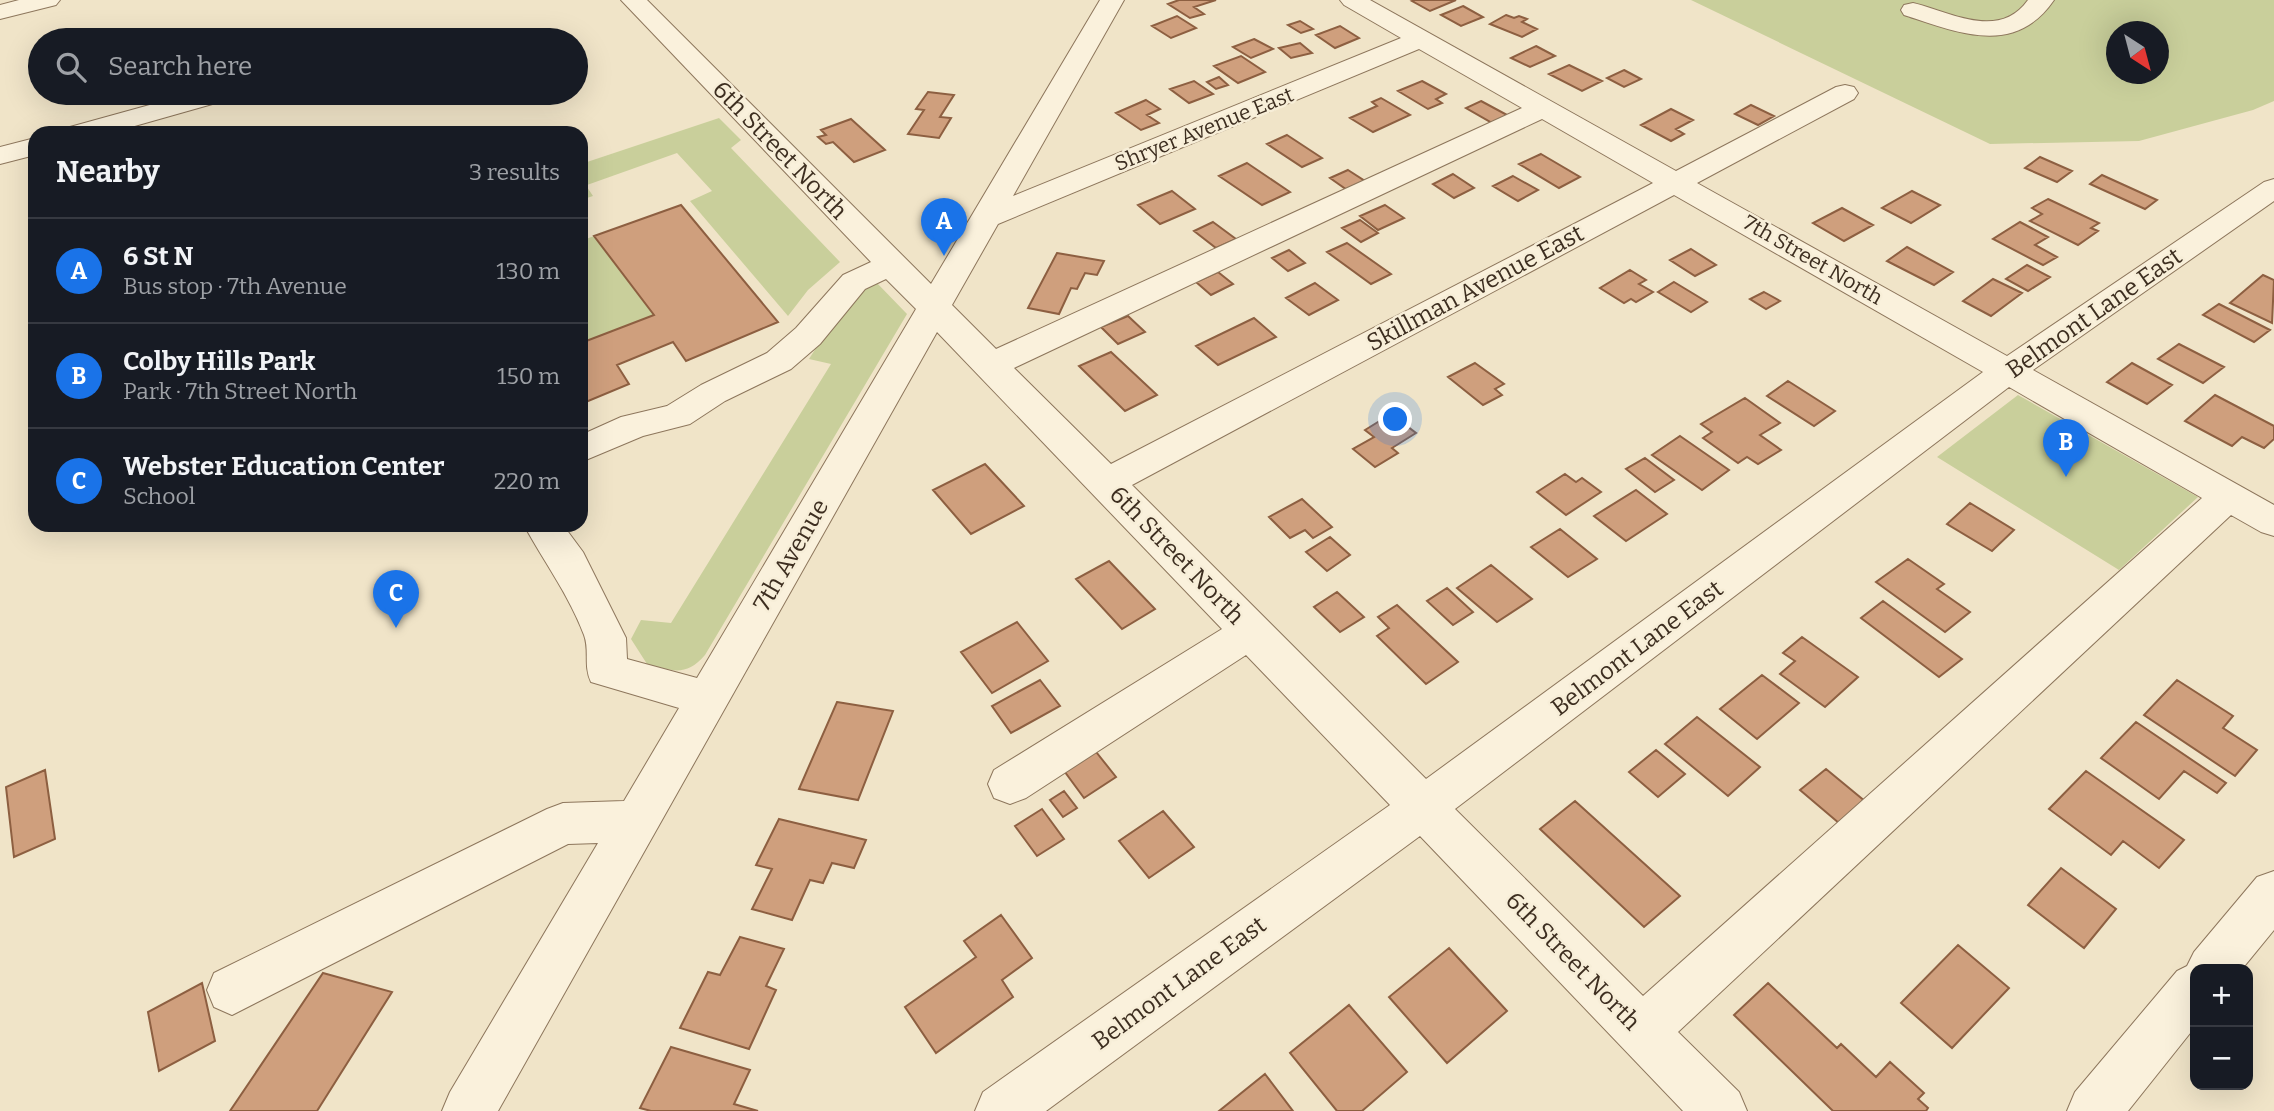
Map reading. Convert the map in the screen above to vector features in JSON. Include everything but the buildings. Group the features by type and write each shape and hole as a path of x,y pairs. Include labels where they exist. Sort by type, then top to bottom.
{"street":[{"path":"0,12 48,0"},
{"name":"6th Street North","path":"633,0 1720,1111"},
{"name":"7th Avenue","path":"469,1111 1112,0"},
{"name":"7th Street North","path":"1352,0 2274,522"},
{"path":"1913,10 1987,30 2006,28 2024,19 2042,0"},
{"name":"Shryer Avenue East","path":"986,218 1421,39"},
{"name":"Skillman Avenue East","path":"1106,483 1844,93"},
{"path":"105,126 179,105"},
{"path":"991,365 1543,108"},
{"path":"0,156 28,148"},
{"name":"Belmont Lane East","path":"1002,1111 1423,807 2008,371 2274,188"},
{"path":"588,446 633,426 678,415 713,393 779,361 808,336 854,282 892,264"},
{"path":"1642,1031 2228,496"},
{"path":"548,532 569,563 606,638 606,670 707,699"},
{"path":"1010,784 1251,631"},
{"path":"232,990 563,824 637,821"},
{"path":"2215,964 2274,893"},
{"path":"2094,1111 2190,994"}],"green space":[{"path":"1691,0 2274,0 2274,101 2253,110 2139,141 1990,144"},
{"path":"719,118 741,140 731,148 840,262 808,290 788,316 690,201 712,191 677,153 588,185 588,162"},
{"path":"594,236 654,315 588,340 588,238"},
{"path":"875,281 907,314 705,655 692,667 679,670 647,664 631,639 641,620 671,623 831,364 809,359 851,293"},
{"path":"2018,395 2198,497 2119,570 1937,457"}],"place":[{"name":"6 St N","path":"944,256"},
{"name":"Colby Hills Park","path":"2066,477"},
{"name":"Webster Education Center","path":"396,628"}]}
